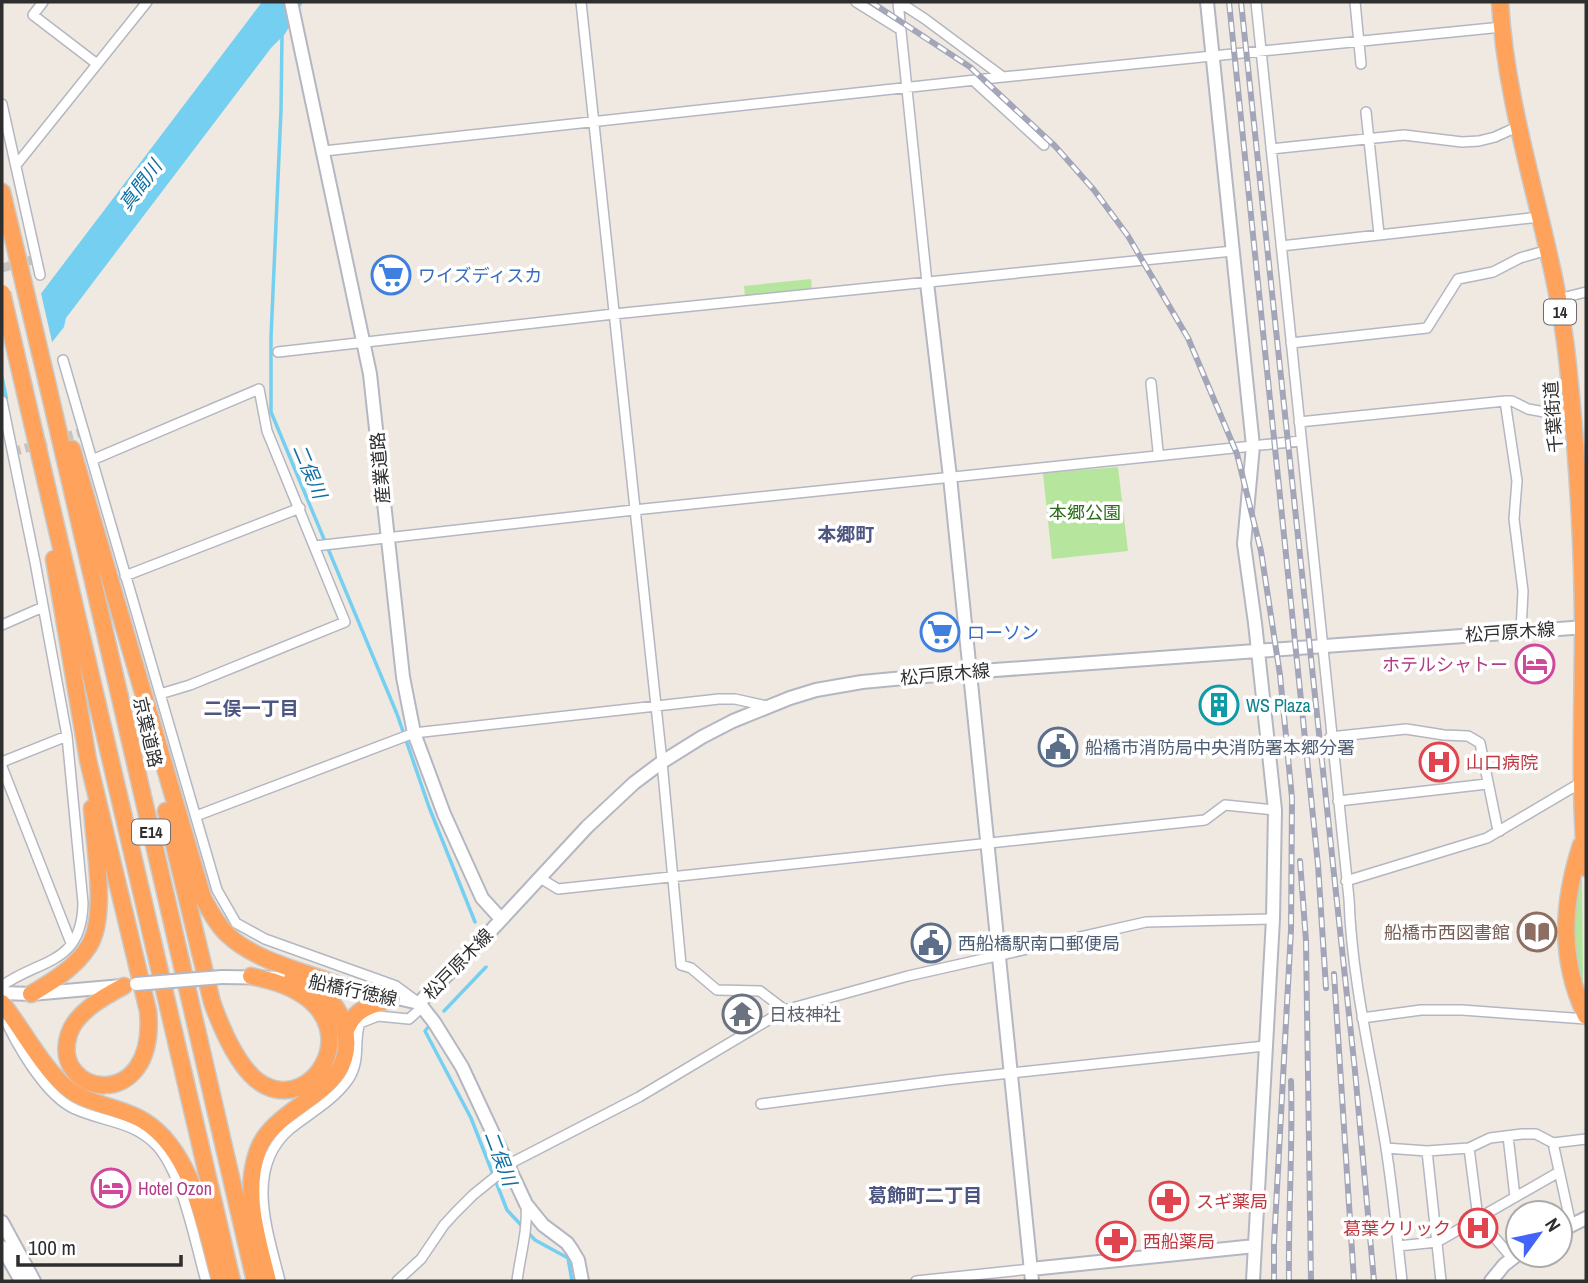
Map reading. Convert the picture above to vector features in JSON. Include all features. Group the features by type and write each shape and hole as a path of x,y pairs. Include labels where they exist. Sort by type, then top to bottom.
{"highway":[{"name":"千葉街道","path":"1500,2 1518,126 1548,250 1568,363 1585,627 1582,782 1586,868"},
{"name":"京葉道路","path":"2,192 255,1281"},
{"name":"E14","path":"2,293 232,1281"},
{"path":"47,382 69,439 203,898 226,933 243,947 260,956 339,985"},
{"path":"50,500 52,548 88,760 148,1011 149,1025 140,1065 132,1074 101,1087 91,1084 82,1079 68,1060 69,1033 83,1013 130,985"},
{"path":"128,638 175,849 212,1002 221,1027 247,1069 265,1086 274,1089 296,1087 307,1082 325,1064 330,1051 331,1036 326,1022 317,1007 303,995 287,986 251,976"},
{"path":"31,994 56,979 82,956 91,944 98,924 88,760"},
{"name":"千葉街道","path":"1583,836 1569,896 1566,953 1576,995 1586,1017"},
{"path":"268,1281 253,1220 252,1188 258,1149 285,1116 325,1088 335,1077 344,1054 345,1030 341,1015 331,1000 314,988 286,977"},
{"path":"345,1030 357,1012 392,999"},
{"path":"2,1003 48,1068 68,1088 99,1105 144,1121 167,1142 181,1162 198,1202 220,1281"}],"main road":[{"path":"1207,2 1257,445 1244,544 1275,810 1273,919 1253,1281"},
{"name":"産業道路","path":"292,6 364,342 376,420 403,677 414,733 444,814 482,898 501,919"},
{"path":"927,283 950,477 1031,1275 1255,1246"},
{"name":"松戸原木線","path":"419,1003 609,805 662,762 712,732 767,706 816,690 862,682 968,671 1585,627"},
{"name":"船橋行徳線","path":"2,993 31,994 251,976 286,977 339,985 419,1003 450,1046 467,1077 526,1204 543,1225 567,1243 578,1260 582,1281"},
{"path":"2,1222 34,1281"},
{"path":"2,1247 21,1281"},
{"path":"1491,1281 1504,1267"}],"street":[{"path":"43,2 33,15 97,64"},
{"path":"17,164 147,2"},
{"path":"581,2 681,964 691,968 718,990 760,990 785,1010"},
{"path":"856,2 901,30"},
{"path":"898,2 927,283"},
{"path":"898,2 1003,77"},
{"path":"1256,2 1350,933 1362,1018 1386,1148 1402,1281"},
{"path":"1355,2 1361,64"},
{"path":"324,151 1003,77 1502,27"},
{"path":"974,81 1044,145"},
{"path":"2,104 40,275"},
{"path":"1366,112 1379,234"},
{"path":"1270,149 1405,135 1462,142 1479,141 1496,137 1518,126"},
{"path":"1281,246 1540,217"},
{"path":"1291,342 1427,328 1458,279 1493,272 1520,258 1548,250"},
{"path":"278,352 614,314 1233,251"},
{"path":"1558,299 1586,292"},
{"path":"63,360 217,890 236,923 265,939 396,986 419,1003 420,1009 409,1019 378,1016 360,1023 356,1060 349,1078 330,1100 278,1140 269,1155 262,1190 280,1281"},
{"path":"1151,383 1158,451"},
{"path":"92,460 259,389 267,431 345,621 160,695"},
{"path":"2,401 67,736 83,904 82,919 71,943 63,953 46,965 2,986"},
{"path":"1299,422 1505,401 1512,401 1528,409 1572,417"},
{"path":"1505,401 1517,485 1514,519 1523,591 1521,631"},
{"path":"315,546 634,509 1301,441"},
{"path":"125,576 300,508"},
{"path":"2,625 43,607"},
{"path":"196,816 414,733 719,699 735,699 767,706"},
{"path":"1331,737 1406,729 1468,736 1480,743 1487,784 1500,831"},
{"path":"2,762 67,736"},
{"path":"2,767 71,943"},
{"path":"1346,881 1487,838 1582,782"},
{"path":"1338,801 1487,784"},
{"path":"540,877 558,889 1205,820 1225,805 1275,810"},
{"path":"397,1281 421,1259 444,1224 473,1195 522,1157 639,1097 785,1010 997,954 1146,922 1273,919"},
{"path":"1362,1018 1421,1010 1586,1017"},
{"path":"2,1012 9,1030 43,1080 63,1102 74,1109 138,1131 165,1156 178,1185 206,1281"},
{"path":"761,1104 1010,1073 1265,1046"},
{"path":"1386,1148 1469,1148 1490,1138 1536,1134 1553,1143 1586,1139"},
{"path":"1508,1136 1515,1196"},
{"path":"1553,1143 1562,1199"},
{"path":"1469,1148 1478,1218 1504,1245"},
{"path":"1427,1150 1441,1281"},
{"path":"1398,1246 1437,1242 1559,1172"},
{"path":"517,1281 528,1223 526,1204"},
{"path":"916,1281 1031,1275"}],"green space":[{"path":"811,279 812,290 745,297 744,286"},
{"name":"本郷公園","path":"1118,467 1128,551 1052,559 1043,473"},
{"path":"1579,879 1582,880 1583,981 1579,984 1576,981 1572,916"}],"water":[{"name":"真間川","path":"262,2 303,2 285,34 271,48 66,318 64,327 2,406 2,345"}],"pier":[{"path":"40,289 53,346 9,402 2,369 2,339"}],"waterway":[{"name":"二俣川","path":"282,35 271,337 271,412 397,714 429,807 475,922"},
{"name":"二俣川","path":"444,1011 486,967"},
{"name":"二俣川","path":"429,1026 425,1031 471,1118 507,1210 535,1240 568,1258 572,1281"}],"tunnel":[{"path":"2,268 36,259"},
{"path":"12,452 83,432"}],"railway":[{"path":"871,2 970,67 1055,146 1094,190 1128,236 1188,338 1237,454 1261,551 1280,675 1292,798 1291,930 1274,1281"},
{"path":"1229,2 1318,865 1326,988"},
{"path":"1241,2 1355,1071 1374,1281"},
{"path":"1300,861 1306,941 1311,1281"},
{"path":"1334,974 1354,1281"},
{"path":"1289,1281 1291,1081"}],"place":[{"name":"ワイズディスカ","path":"391,275"},
{"name":"ローソン","path":"940,632"},
{"name":"ホテルシャトー","path":"1535,664"},
{"name":"WS Plaza","path":"1219,705"},
{"name":"船橋市消防局中央消防署本郷分署","path":"1058,747"},
{"name":"山口病院","path":"1439,762"},
{"name":"船橋市西図書館","path":"1537,932"},
{"name":"西船橋駅南口郵便局","path":"931,943"},
{"name":"日枝神社","path":"742,1014"},
{"name":"Hotel Ozon","path":"111,1188"},
{"name":"スギ薬局","path":"1169,1201"},
{"name":"葛葉クリック","path":"1478,1228"},
{"name":"西船薬局","path":"1116,1241"}],"district":[{"name":"本郷町","path":"846,534"},
{"name":"二俣一丁目","path":"251,708"},
{"name":"葛飾町二丁目","path":"925,1195"}]}
